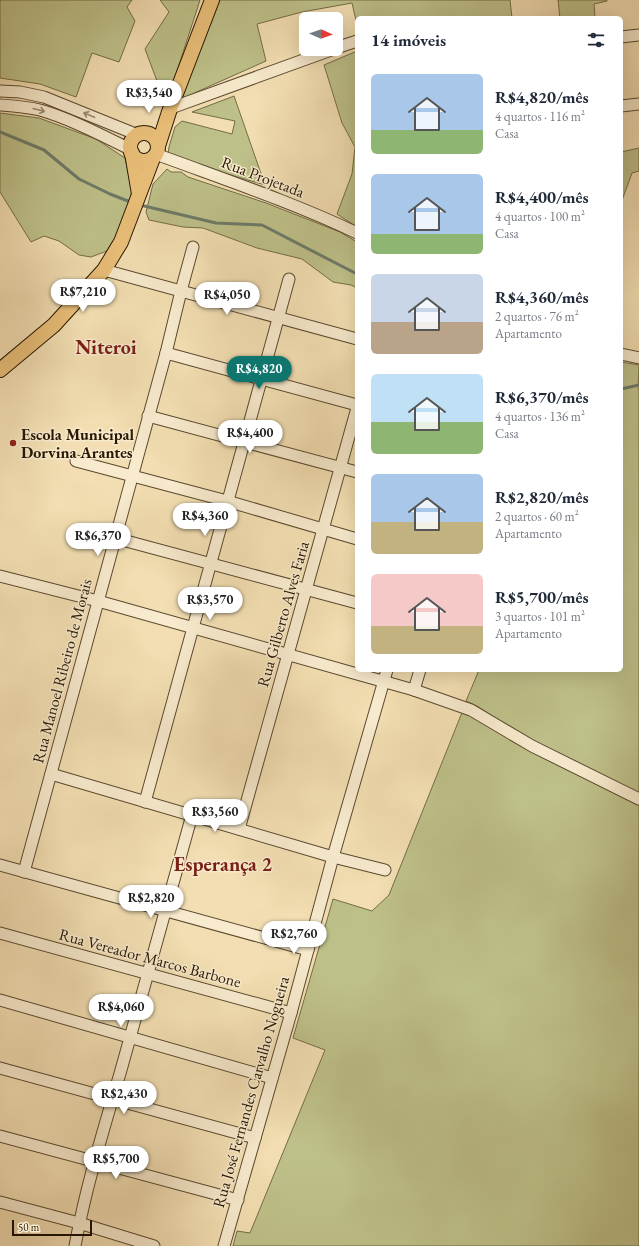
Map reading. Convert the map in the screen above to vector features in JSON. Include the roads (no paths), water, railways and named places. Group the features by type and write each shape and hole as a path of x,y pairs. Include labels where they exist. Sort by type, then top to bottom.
{"main road":[{"path":"0,370 54,325 104,270 116,253 128,226 212,0"},
{"path":"138,196 131,151 132,141 140,134 152,128 170,110"},
{"path":"140,134 151,135 154,137 155,153"},
{"path":"131,151 134,157 141,161 145,161 155,153"}],"street":[{"path":"623,37 639,34"},
{"path":"343,46 355,42"},
{"path":"170,110 316,56"},
{"path":"0,91 20,92 44,97 140,134"},
{"path":"623,106 639,104"},
{"path":"0,106 17,106 39,110 60,117 131,151"},
{"name":"Rua Projetada","path":"155,153 337,223 355,232"},
{"name":"Rua Manoel Ribeiro de Morais","path":"24,872 166,353 193,247"},
{"path":"104,270 355,338"},
{"path":"145,802 289,279"},
{"path":"166,353 355,405"},
{"path":"623,354 639,358"},
{"name":"Rua Gilberto Alves Faria","path":"239,828 355,413"},
{"path":"148,416 244,440 355,472"},
{"path":"76,461 227,501 355,538"},
{"path":"115,538 355,602"},
{"path":"0,576 98,601 414,690 456,704 471,710 532,746 639,799"},
{"name":"Rua José Fernandes Carvalho Nogueira","path":"224,1246 386,672"},
{"path":"414,690 419,672"},
{"path":"51,774 334,857 385,870"},
{"path":"75,1246 94,1162 192,815"},
{"path":"0,865 308,950"},
{"name":"Rua Vereador Marcos Barbone","path":"0,933 291,1013"},
{"path":"0,1000 272,1078"},
{"path":"0,1068 112,1100 255,1138"},
{"path":"0,1136 238,1200"},
{"path":"0,1202 79,1223 154,1246"}],"waterway":[{"path":"0,132 44,150 79,179 133,203"},
{"path":"140,205 216,223 262,225 355,273"},
{"path":"623,389 639,385"}],"place":[{"name":"Escola Municipal Dorvina Arantes","path":"13,443"}],"district":[{"name":"Niteroi","path":"106,347"},
{"name":"Esperança 2","path":"223,864"}]}
